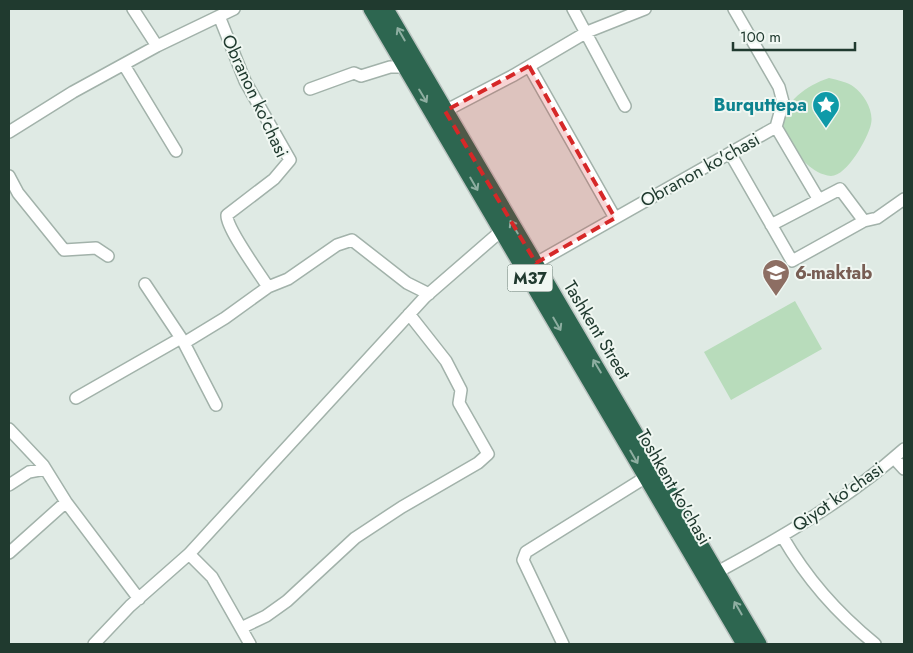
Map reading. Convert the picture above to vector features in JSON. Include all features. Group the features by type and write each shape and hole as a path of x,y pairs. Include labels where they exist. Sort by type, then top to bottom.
{"highway":[{"name":"M37","path":"371,9 501,232"},
{"name":"Tashkent Street","path":"386,9 536,263 711,576 744,644"},
{"name":"Toshkent ko'chasi","path":"501,232 646,477 711,576"},
{"name":"Tashkent Street","path":"711,576 759,644"}],"street":[{"path":"133,9 157,46"},
{"name":"Obranon ko'chasi","path":"9,132 124,64 234,9"},
{"path":"573,9 625,106"},
{"path":"445,111 529,66 587,32 645,9"},
{"name":"Obranon ko'chasi","path":"536,263 776,127 783,102 779,87 734,9"},
{"name":"Obranon ko'chasi","path":"219,16 245,81 290,160 274,178 227,215 227,220 240,243 268,287"},
{"path":"124,64 176,151"},
{"path":"529,66 614,218"},
{"path":"310,89 354,73 361,76 390,67 405,67"},
{"path":"776,127 819,200"},
{"path":"730,153 792,261 864,221 876,218 904,199"},
{"path":"9,176 18,193 64,250 96,248 108,256"},
{"path":"771,225 840,188 864,221"},
{"path":"94,644 139,598 189,554 409,314 429,294 501,232"},
{"path":"76,398 225,318 268,287 288,279 337,245 352,240 407,283 429,294"},
{"path":"144,284 182,340 216,405"},
{"path":"241,628 266,616 287,601 355,538 402,507 478,463 488,454 459,403 461,390 446,361 409,314"},
{"path":"9,429 46,469 66,502 139,598"},
{"name":"Qiyot ko'chasi","path":"711,576 782,536 852,490 904,449"},
{"name":"Qiyot ko'chasi","path":"894,458 904,469"},
{"path":"9,485 29,472 46,469"},
{"path":"563,644 523,560 526,552 646,477"},
{"path":"9,553 66,502"},
{"name":"Qiyot ko'chasi","path":"782,536 800,568 825,598 875,644"},
{"path":"189,554 212,577 250,644"}],"highlighted area":[{"path":"529,66 615,218 536,263 445,111"}],"green space":[{"name":"Burquttepa","path":"829,78 852,85 858,90 870,108 872,119 866,138 856,155 844,170 831,176 818,172 802,159 784,132 783,121 791,103 799,95 818,82"},
{"path":"795,301 822,349 731,400 704,352"}],"place":[{"name":"Burquttepa","path":"826,129"},
{"name":"6-maktab","path":"776,297"}]}
